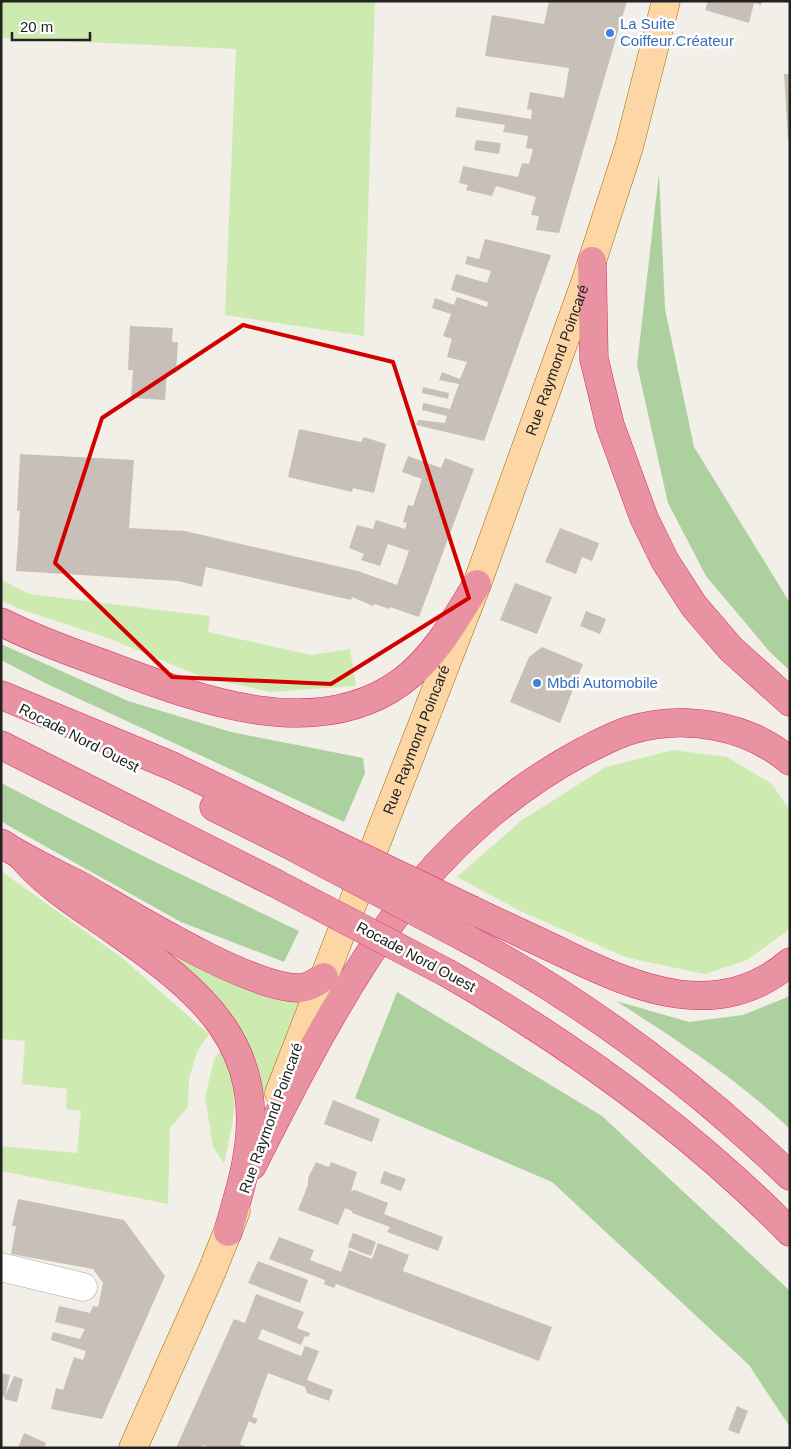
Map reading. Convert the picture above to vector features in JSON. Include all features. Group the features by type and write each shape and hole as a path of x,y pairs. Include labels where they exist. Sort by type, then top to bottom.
{"highway":[{"path":"592,261 594,359 610,425 644,518 665,562 694,606 732,649 790,702"},
{"path":"1,622 56,646 188,694 259,709 282,712 318,712 334,710 368,699 399,684 434,650 477,584"},
{"name":"Rocade Nord Ouest","path":"1,696 70,735 293,835 464,937 528,972 586,1009 657,1061 712,1105 790,1176"},
{"path":"252,1166 317,1043 399,911 438,863 504,802 562,763 613,737 647,725 687,724 730,729 763,742 790,761"},
{"name":"Rocade Nord Ouest","path":"1,745 273,882 449,974 516,1013 609,1077 714,1160 785,1230"},
{"path":"293,835 472,910 605,973 646,989 704,996 739,990 774,974 790,962"},
{"path":"1,842 24,858 243,972 275,983 299,988 309,986 324,978"},
{"path":"24,858 42,880 137,946 197,995 217,1017 235,1045 246,1077 250,1128 246,1162 228,1232"}],"main road":[{"name":"Rue Raymond Poincaré","path":"133,1448 228,1232 477,584 592,261 629,147 665,7"}],"lane":[{"path":"1,1267 83,1288"}],"highlighted area":[{"path":"243,325 393,362 469,598 331,684 172,677 55,563 102,418"}],"green space":[{"path":"1,1 375,1 364,336 225,315 236,49 1,38"},
{"path":"659,173 665,309 694,447 790,603 790,671 769,651 706,576 668,503 637,365"},
{"path":"1,580 29,594 210,616 208,632 311,655 350,649 356,686 270,692 200,676 108,638 17,608 1,600"},
{"path":"1,644 128,701 231,732 363,758 365,773 344,822 47,684 1,660"},
{"path":"673,750 727,757 772,784 790,811 790,929 747,960 705,974 628,958 520,911 457,877 522,820 606,767"},
{"path":"1,783 145,857 299,931 284,962 181,922 1,821"},
{"path":"1,871 122,958 209,1034 197,1052 189,1079 188,1107 170,1128 168,1204 1,1171 1,1146 77,1153 81,1111 66,1109 67,1089 22,1084 25,1041 1,1039"},
{"path":"173,952 237,985 301,1002 264,1097 247,1044 225,1007 170,956"},
{"path":"397,992 602,1116 790,1291 790,1427 749,1365 552,1182 355,1098"},
{"path":"790,996 790,1129 728,1077 684,1045 616,1001 689,1022 743,1015"},
{"path":"223,1046 235,1090 233,1121 224,1163 213,1147 205,1097 214,1060"}],"building":[{"path":"549,1 627,1 559,233 536,230 539,216 531,215 536,197 496,186 492,196 466,190 468,185 459,183 463,166 518,177 522,163 529,164 533,149 526,148 528,136 503,132 505,125 455,117 457,107 531,119 532,110 527,109 530,92 564,98 569,68 485,56 492,15 544,24"},
{"path":"708,1 762,1 761,5 754,3 749,23 705,10"},
{"path":"784,74 790,74 790,139 788,139"},
{"path":"476,140 501,143 499,154 474,150"},
{"path":"485,239 551,255 484,441 416,425 418,420 445,423 447,416 422,410 423,403 450,409 459,384 439,380 442,372 460,379 467,362 447,357 452,339 443,336 451,314 432,308 435,298 454,305 457,297 487,307 488,302 451,290 456,274 487,283 491,271 465,264 467,256 479,259"},
{"path":"130,326 173,328 172,342 178,342 176,373 167,372 165,400 131,398 133,370 128,370"},
{"path":"423,387 449,393 448,399 422,393"},
{"path":"299,429 361,442 364,437 386,444 374,493 353,488 352,492 288,477"},
{"path":"20,454 134,460 129,528 185,531 358,571 397,585 409,551 388,544 380,566 361,560 364,554 349,548 357,525 373,529 376,520 405,529 407,523 403,522 408,505 413,506 422,479 402,472 408,456 441,468 445,458 474,469 419,617 390,607 389,609 375,604 373,606 352,597 351,600 206,567 202,587 178,581 16,571 20,511 17,511"},
{"path":"560,528 599,543 592,561 582,557 576,574 545,562"},
{"path":"515,583 552,597 537,634 500,620"},
{"path":"586,611 606,619 600,634 580,626"},
{"path":"542,647 583,664 560,723 510,702 529,657"},
{"path":"333,1100 380,1119 372,1142 324,1124"},
{"path":"316,1162 329,1167 331,1162 357,1172 351,1191 355,1190 388,1203 384,1214 443,1237 438,1251 387,1232 390,1227 352,1213 352,1211 345,1208 338,1225 298,1210 308,1185 308,1178"},
{"path":"384,1171 406,1179 401,1191 380,1183"},
{"path":"18,1199 124,1220 165,1276 102,1419 51,1409 56,1388 63,1390 74,1357 83,1360 86,1351 51,1340 53,1332 80,1339 85,1329 55,1322 59,1306 90,1313 93,1306 98,1307 103,1283 93,1269 11,1254 16,1226 12,1226"},
{"path":"353,1233 376,1242 371,1256 348,1247"},
{"path":"279,1237 314,1250 310,1260 341,1272 349,1250 372,1259 378,1243 409,1255 403,1271 552,1327 539,1361 336,1284 334,1288 324,1284 325,1280 269,1259"},
{"path":"258,1261 308,1280 300,1303 248,1283"},
{"path":"256,1294 304,1312 297,1328 310,1333 309,1337 305,1336 301,1345 262,1329 258,1339 301,1356 305,1346 319,1351 307,1380 333,1390 329,1401 307,1393 305,1387 268,1373 252,1417 258,1419 255,1424 249,1421 240,1444 248,1448 211,1448 203,1445 202,1448 176,1448 234,1319 245,1323"},
{"path":"1,1373 10,1375 5,1397 1,1396"},
{"path":"14,1376 23,1379 17,1402 4,1399"},
{"path":"737,1406 748,1411 739,1434 728,1430"},
{"path":"24,1433 46,1443 44,1448 18,1448"}],"place":[{"name":"La Suite Coiffeur.Créateur","path":"610,33"},
{"name":"Mbdi Automobile","path":"537,683"}]}
